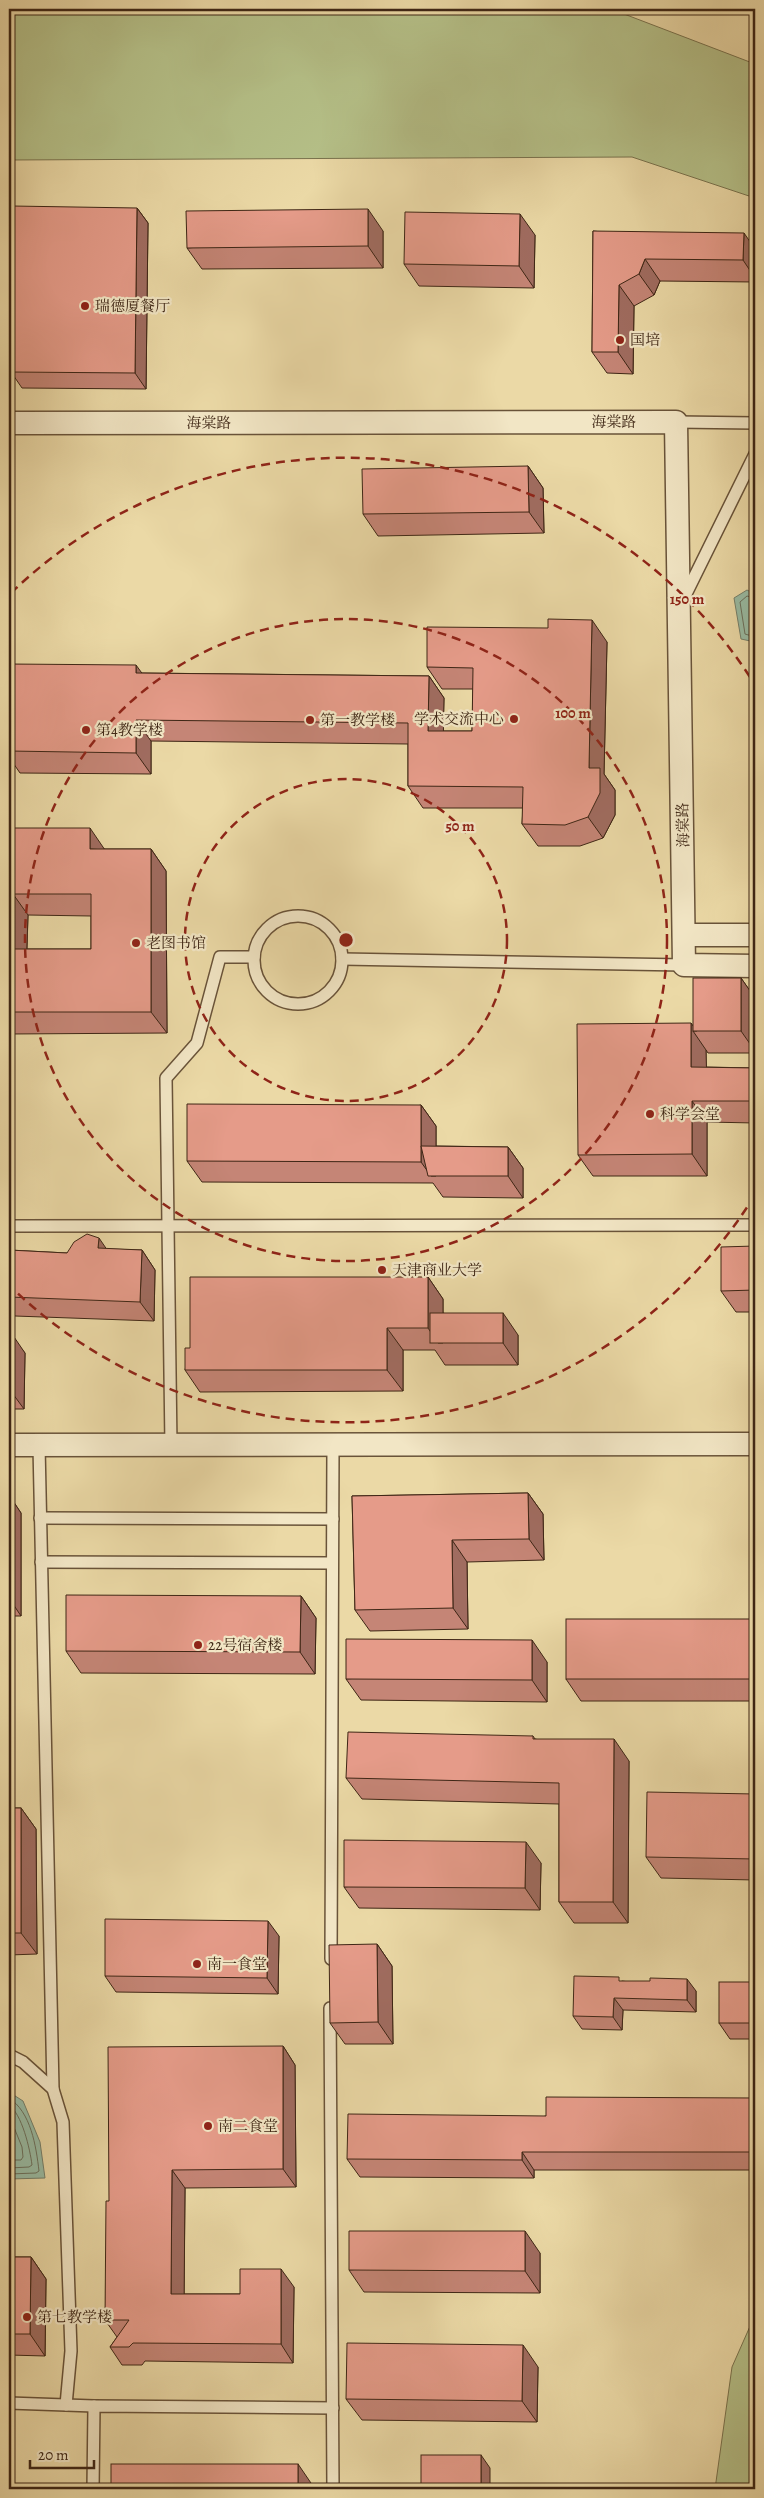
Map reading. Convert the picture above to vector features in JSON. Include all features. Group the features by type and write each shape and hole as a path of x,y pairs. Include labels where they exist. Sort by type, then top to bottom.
{"street":[{"name":"海棠路","path":"9,423 676,422 684,965"},
{"path":"684,935 755,935"},
{"path":"684,965 755,966"},
{"path":"9,1445 755,1444"}],"lane":[{"path":"676,422 755,423"},
{"path":"679,608 755,454"},
{"path":"292,917 306,917 320,922 332,932 339,945 342,959 340,973 334,986 324,996 311,1002 297,1004 283,1002 270,994 258,978 254,957 262,936 277,921 292,917"},
{"path":"171,1446 166,1078 197,1043 220,957 254,957"},
{"path":"342,959 684,965"},
{"path":"9,1226 755,1224"},
{"path":"39,1446 53,2089 63,2122 71,2351 66,2405"},
{"path":"330,1971 333,1446"},
{"path":"40,1518 333,1519"},
{"path":"41,1562 332,1563"},
{"path":"330,2001 333,2489"},
{"path":"9,2055 23,2062 53,2089"},
{"path":"9,2403 94,2406 333,2408"},
{"path":"93,2489 94,2406"}],"shaded area":[{"path":"9,9 611,9 755,64 755,198 632,157 9,160"},
{"path":"755,2315 755,2489 715,2489 732,2367"}],"water":[{"path":"747,590 755,594 755,642 741,639 734,598"},
{"path":"9,2092 23,2101 40,2142 45,2178 9,2179"}],"building":[{"name":"瑞德厦餐厅","path":"12,206 137,208 135,373 11,372"},
{"path":"368,209 368,246 187,248 186,211"},
{"path":"405,212 520,214 519,266 404,264"},
{"path":"593,231 744,233 743,260 645,259 639,274 619,285 618,352 592,352"},
{"path":"528,466 529,512 363,514 362,469"},
{"path":"548,619 592,620 589,768 600,768 600,793 588,817 565,825 522,824 523,787 408,786 408,723 136,720 136,753 9,751 9,664 136,665 136,673 429,676 428,731 472,731 473,668 427,667 427,627 548,628"},
{"name":"老图书馆","path":"9,828 90,828 90,849 151,849 151,1012 9,1012","holes":["13,894 91,894 91,949 11,949"]},
{"path":"693,978 741,978 741,1031 693,1031"},
{"name":"科学会堂","path":"691,1023 691,1067 755,1068 755,1101 692,1101 692,1154 578,1155 577,1024"},
{"path":"187,1104 421,1105 421,1162 187,1161"},
{"path":"421,1146 508,1147 508,1176 428,1176"},
{"path":"87,1234 99,1238 98,1248 142,1250 140,1302 9,1297 9,1250 67,1253 74,1242"},
{"path":"755,1246 755,1290 721,1291 721,1247"},
{"path":"190,1277 428,1277 428,1328 387,1328 387,1370 185,1370 185,1348 190,1348"},
{"path":"430,1313 503,1313 503,1343 430,1343"},
{"path":"9,1334 12,1334 10,1390 9,1390"},
{"path":"528,1493 529,1539 452,1540 453,1608 355,1610 352,1496"},
{"path":"66,1595 301,1596 300,1652 66,1651"},
{"path":"566,1619 755,1619 755,1679 566,1679"},
{"path":"346,1639 532,1640 532,1680 346,1679"},
{"path":"348,1732 533,1736 533,1739 614,1739 613,1902 559,1902 559,1783 346,1778"},
{"path":"647,1792 755,1794 755,1859 646,1857"},
{"path":"9,1808 21,1808 21,1933 9,1933"},
{"path":"344,1840 526,1842 525,1888 344,1887"},
{"name":"南一食堂","path":"105,1919 268,1921 267,1978 105,1976"},
{"path":"377,1944 378,2022 330,2023 329,1945"},
{"path":"574,1976 619,1977 619,1981 650,1981 650,1978 687,1979 687,2000 614,1998 613,2017 573,2016"},
{"path":"719,1982 755,1982 755,2023 719,2023"},
{"path":"283,2046 283,2169 172,2170 171,2294 240,2294 240,2269 281,2269 281,2344 133,2343 129,2347 110,2347 129,2320 105,2320 106,2201 109,2201 108,2047"},
{"path":"546,2097 755,2098 755,2152 522,2152 522,2160 347,2159 348,2114 546,2116"},
{"path":"349,2231 525,2231 525,2271 349,2270"},
{"path":"9,2257 31,2257 30,2334 9,2334"},
{"path":"347,2343 523,2345 522,2401 346,2399"},
{"path":"421,2455 481,2455 481,2489 421,2489"},
{"path":"111,2464 298,2464 298,2489 111,2489"}],"place":[{"name":"瑞德厦餐厅","path":"85,306"},
{"name":"国培","path":"620,340"},
{"name":"学术交流中心","path":"514,719"},
{"name":"第一教学楼","path":"310,720"},
{"name":"第4教学楼","path":"86,730"},
{"name":"老图书馆","path":"136,943"},
{"name":"科学会堂","path":"650,1114"},
{"name":"天津商业大学","path":"382,1270"},
{"name":"22号宿舍楼","path":"198,1645"},
{"name":"南一食堂","path":"197,1964"},
{"name":"南二食堂","path":"208,2126"},
{"name":"第七教学楼","path":"27,2317"}]}
